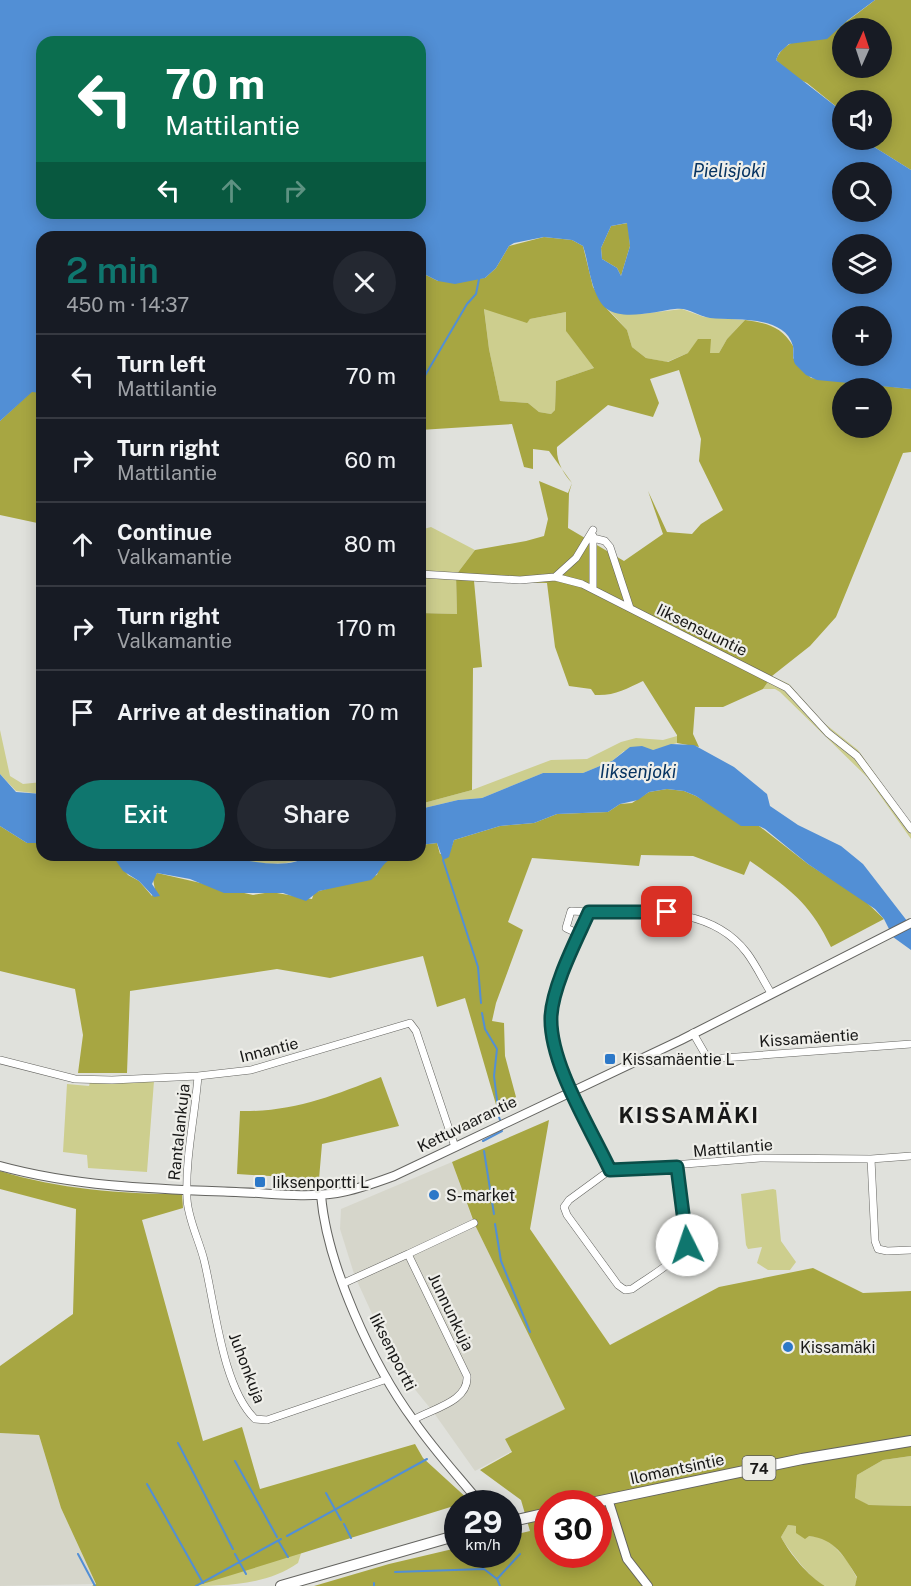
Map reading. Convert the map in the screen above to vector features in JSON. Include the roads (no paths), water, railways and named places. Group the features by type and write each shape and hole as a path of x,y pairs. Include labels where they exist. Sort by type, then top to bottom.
{"main road":[{"name":"Ilomantsintie","path":"612,1498 802,1459 911,1441"},
{"path":"281,1586 444,1539"}],"street":[{"path":"555,577 576,558 593,530 593,589"},
{"path":"593,538 605,541 610,547 631,609"},
{"name":"Iiksensuuntie","path":"426,574 520,580 555,577 593,589 787,688 828,733 852,750 911,829"},
{"path":"579,934 566,928 571,911 667,912 702,921 721,930 746,952 771,993"},
{"path":"589,912 551,1014 552,1037 557,1059 610,1170 569,1200 564,1207 618,1285 625,1290 633,1289 679,1254 687,1245 677,1167"},
{"name":"Kettuvaarantie","path":"0,1166 41,1177 93,1184 187,1190 321,1195 358,1188 394,1176 693,1033 911,923"},
{"name":"Innantie","path":"0,1060 75,1079 112,1080 198,1076 251,1070 410,1023 416,1031 455,1147"},
{"path":"693,1033 708,1059"},
{"name":"Kissamäentie","path":"655,1063 911,1044"},
{"name":"Rantalankuja","path":"187,1190 198,1076"},
{"name":"Mattilantie","path":"610,1170 677,1167 760,1158 871,1159 911,1156"},
{"path":"871,1159 875,1241 878,1249 911,1250"},
{"name":"Juhonkuja","path":"187,1190 187,1201 205,1262 211,1302 226,1361 247,1411 255,1419 267,1420 387,1379"},
{"name":"Iiksenportti","path":"321,1195 327,1234 344,1283 387,1379 413,1420 470,1490"},
{"path":"344,1283 474,1223"},
{"name":"Junnunkuja","path":"408,1254 467,1376 467,1386 462,1395 413,1420"},
{"path":"612,1511 627,1558 648,1586"}],"water":[{"name":"Pielisjoki","path":"0,0 875,0 851,18 832,18 832,34 827,39 789,44 779,53 776,60 832,103 832,150 879,150 911,170 911,389 892,387 892,378 832,378 832,381 817,380 806,375 795,364 793,346 788,336 769,324 710,318 680,309 631,315 614,313 602,304 597,296 583,246 572,240 544,237 514,243 509,246 496,268 485,278 455,284 438,281 426,275 426,231 36,231 36,392 32,392 0,421","holes":["627,223 630,246 621,276 617,268 602,259 601,248 611,226"]},
{"name":"Iiksenjoki","path":"671,744 694,745 734,767 767,794 770,806 798,825 841,846 863,864 911,926 911,950 893,937 884,919 875,909 808,864 765,829 759,826 741,826 696,796 684,791 667,789 649,792 638,800 620,804 608,812 557,814 534,823 500,826 454,840 449,857 443,860 437,843 426,844 426,808 458,800 482,798 543,773 583,773 612,761 630,747 642,746 653,750"},
{"path":"0,774 16,792 36,794 36,843 27,843 0,826"},
{"path":"116,861 253,861 274,864 295,861 388,861 371,880 319,891 306,901 283,893 224,893 190,879 157,873 152,884 160,896 154,897 139,881 123,871"}],"waterway":[{"path":"426,374 467,304 476,294 479,279"},
{"path":"443,860 478,967 481,1003"},
{"path":"482,1013 485,1029 497,1049 494,1076 498,1108"},
{"path":"483,1141 502,1131"},
{"path":"484,1151 494,1214"},
{"path":"495,1224 501,1261 530,1332"},
{"path":"178,1443 233,1549"},
{"path":"287,1536 427,1459"},
{"path":"235,1461 277,1537"},
{"path":"147,1484 203,1583"},
{"path":"326,1493 341,1520"},
{"path":"344,1524 351,1538"},
{"path":"196,1586 281,1539"},
{"path":"279,1542 288,1557"},
{"path":"78,1554 95,1586"},
{"path":"235,1554 246,1574"},
{"path":"497,1579 507,1568"},
{"path":"395,1572 484,1569 497,1579 500,1586"}],"place":[{"name":"Kissamäentie L","path":"610,1059"},
{"name":"Iiksenportti L","path":"260,1182"},
{"name":"S-market","path":"434,1195"},
{"name":"Kissamäki","path":"788,1347"}],"district":[{"name":"KISSAMÄKI","path":"689,1115"}]}
